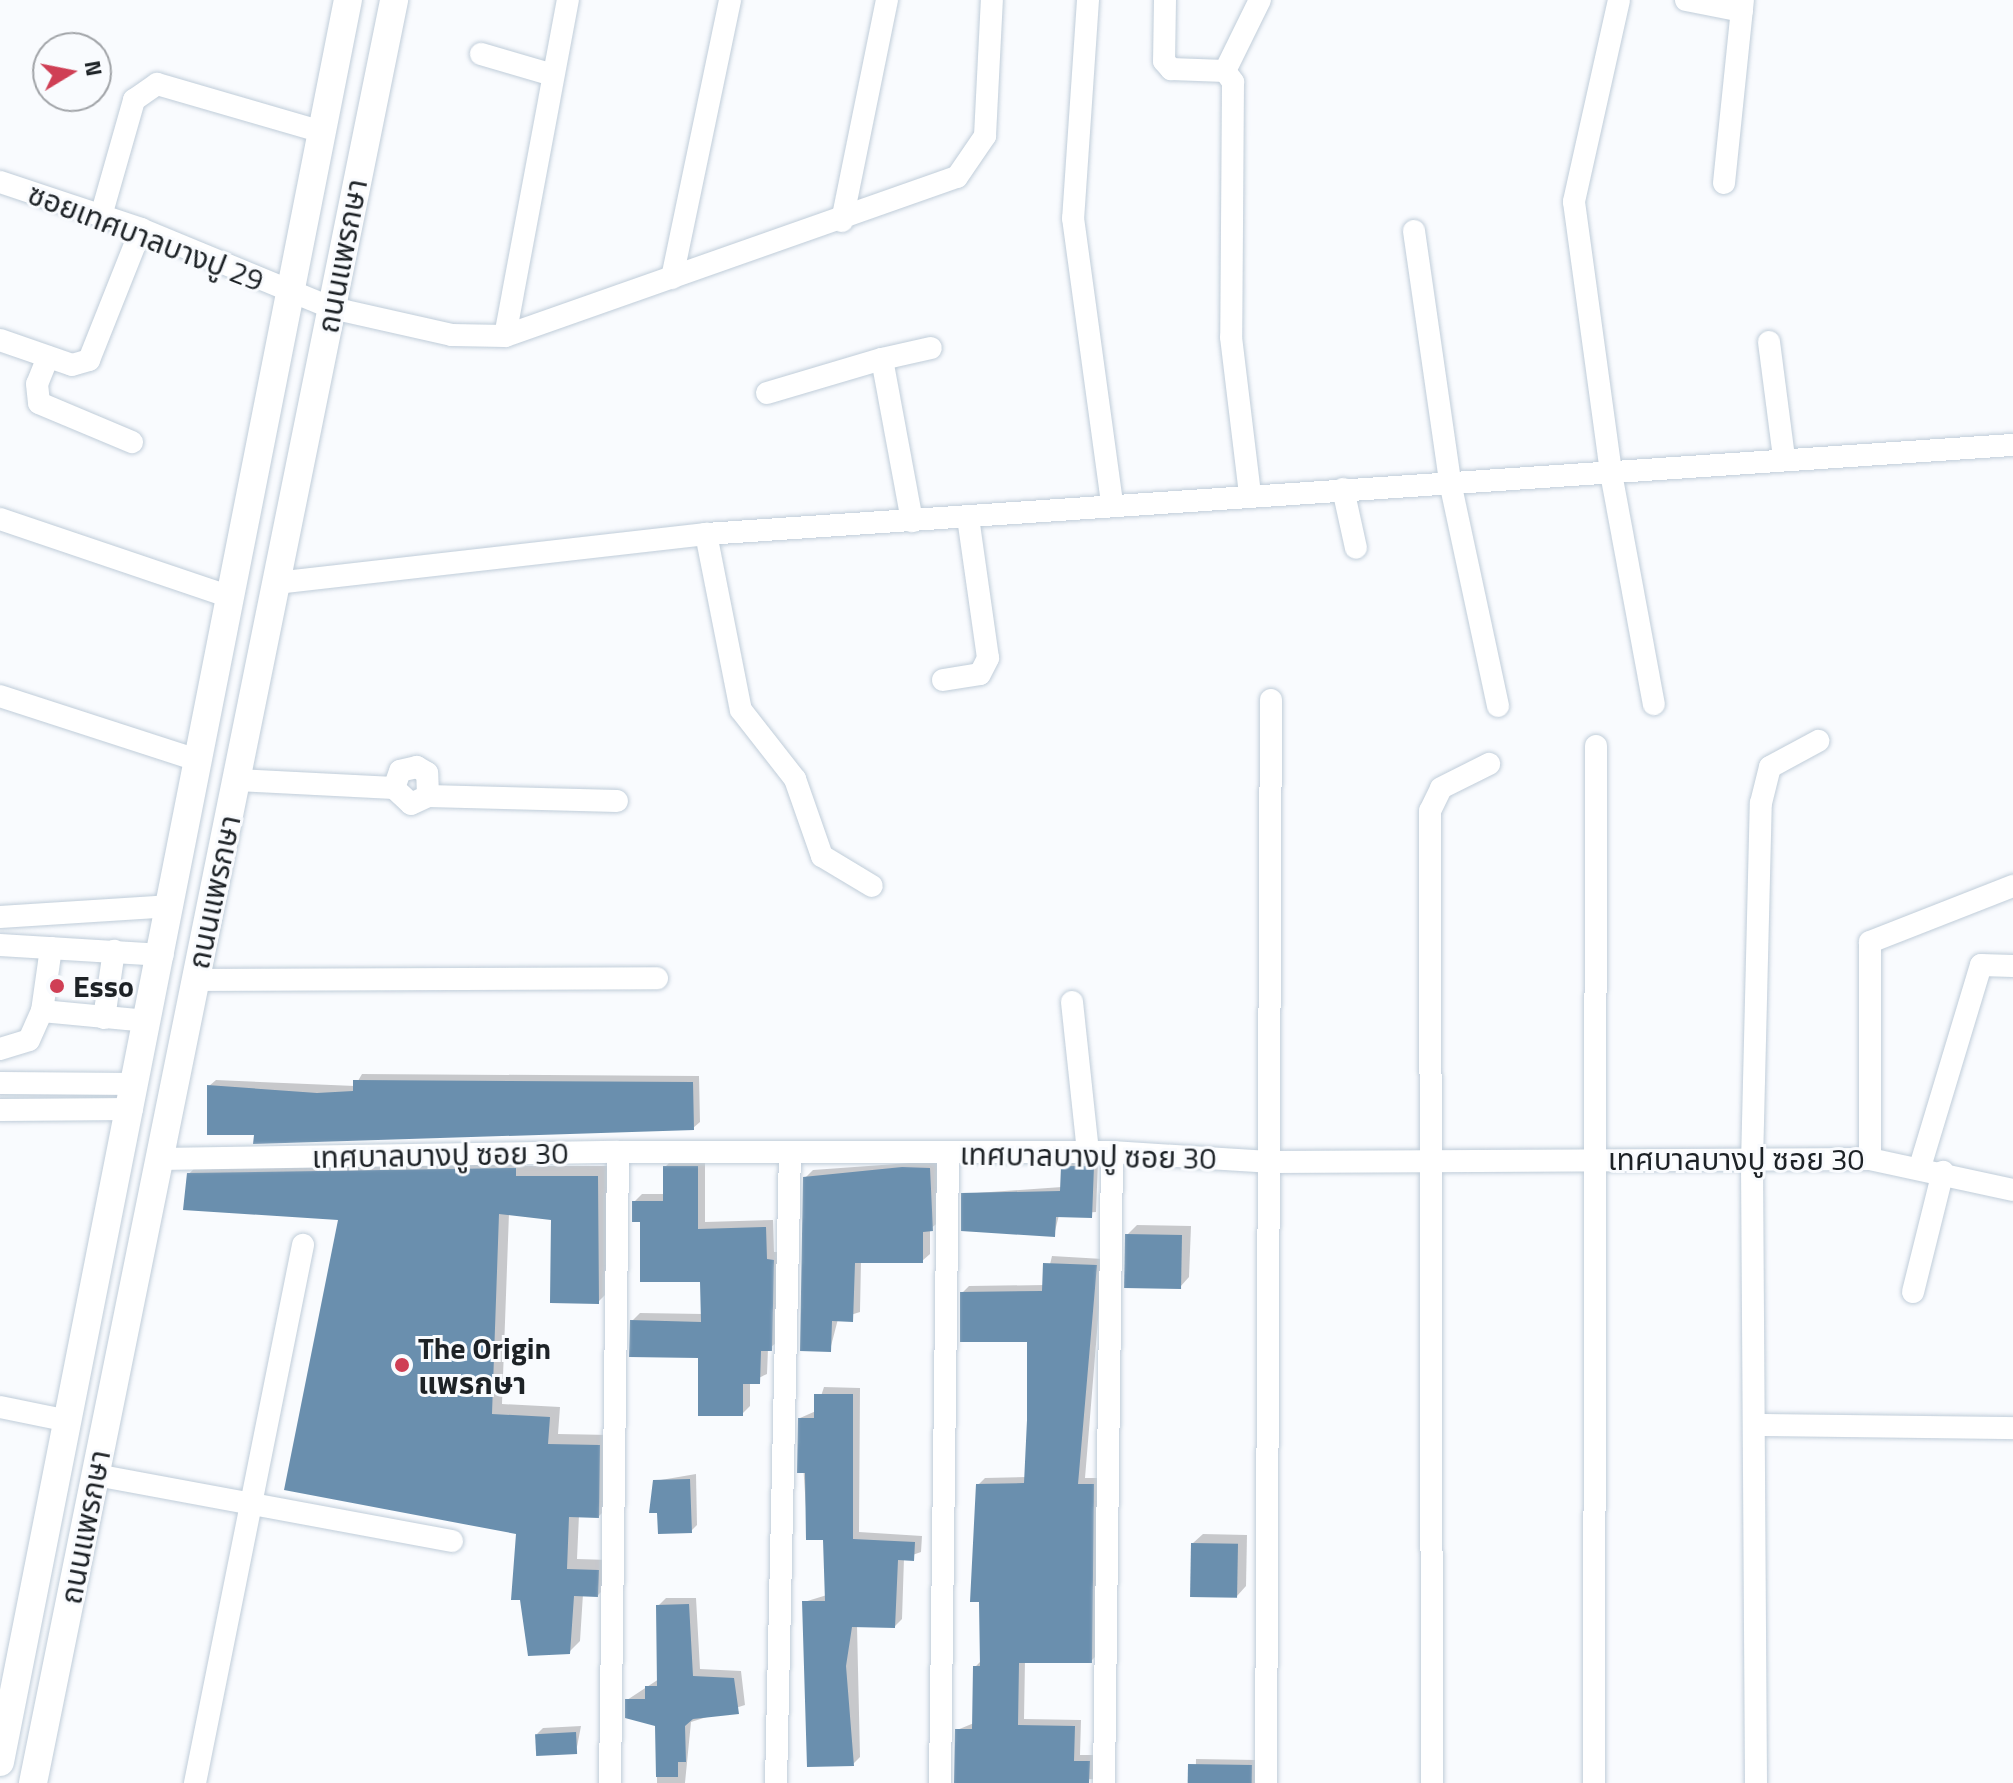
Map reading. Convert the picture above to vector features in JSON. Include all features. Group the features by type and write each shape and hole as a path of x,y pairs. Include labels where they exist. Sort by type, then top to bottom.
{"main road":[{"name":"ถนนแพรกษา","path":"0,1762 6,1699 68,1421 163,955 348,0"},
{"name":"ถนนแพรกษา","path":"33,1783 394,0"}],"street":[{"path":"568,0 505,336 842,221 957,177 972,162 985,136 992,0"},
{"path":"672,278 730,0"},
{"path":"842,221 887,0"},
{"path":"1088,0 1073,218 1112,504"},
{"path":"1165,0 1164,61 1171,69 1225,71"},
{"path":"1225,71 1260,0"},
{"path":"1619,0 1574,202 1611,473 1654,704"},
{"path":"1686,0 1742,6 1724,183"},
{"path":"481,54 553,75"},
{"path":"1225,71 1233,82 1231,337 1250,495"},
{"path":"101,216 134,100 157,84 322,132"},
{"name":"ซอยเทศบาลบางปู 29","path":"0,182 141,229 332,308 452,335 505,336"},
{"path":"0,340 72,365 89,360 141,229"},
{"path":"1414,231 1450,482 1498,706"},
{"path":"1769,342 1784,458"},
{"path":"767,393 931,348"},
{"path":"48,357 37,384 39,403 132,442"},
{"path":"882,359 912,521"},
{"path":"276,583 706,534 1112,504 1611,473 1784,458 2013,445"},
{"path":"1343,489 1356,548"},
{"path":"943,680 980,674 988,658 968,517"},
{"path":"0,519 231,597"},
{"path":"706,534 741,710 795,779 822,856 872,886"},
{"path":"0,696 200,761"},
{"path":"1266,1783 1273,1162 1271,700"},
{"path":"1756,1783 1752,1163 1761,803 1770,767 1818,741"},
{"path":"1594,1783 1596,746"},
{"path":"1432,1783 1436,1159 1430,811 1441,788 1489,764"},
{"path":"394,788 400,771 417,767 430,778 428,796"},
{"path":"237,780 394,788 411,804 428,796 617,801"},
{"path":"1870,1159 1870,942 2013,886"},
{"path":"0,917 172,906"},
{"path":"0,945 163,955"},
{"path":"0,1049 29,1040 42,1011 51,948"},
{"path":"104,1018 114,951"},
{"path":"1920,1167 1981,965 2013,966"},
{"path":"196,980 657,978"},
{"path":"1072,1002 1088,1152"},
{"path":"42,1011 148,1021"},
{"path":"0,1083 134,1097"},
{"path":"0,1110 134,1097"},
{"path":"610,1783 618,1152"},
{"name":"เทศบาลบางปู ซอย 30","path":"160,1159 618,1152 1112,1152 1273,1162 1597,1158 1752,1163 1870,1159 1920,1167 2013,1190"},
{"path":"776,1783 790,1152"},
{"path":"1104,1783 1112,1152"},
{"path":"940,1783 948,1153"},
{"path":"1913,1292 1943,1172"},
{"path":"195,1783 256,1503 303,1245"},
{"path":"0,1407 68,1421"},
{"path":"1755,1425 2013,1428"},
{"path":"96,1475 452,1541"}],"building":[{"path":"353,1080 693,1082 694,1130 253,1144 254,1135 207,1135 207,1085 317,1093 353,1091"},
{"path":"663,1166 698,1166 698,1229 766,1227 767,1259 774,1260 772,1351 761,1351 760,1384 743,1384 743,1416 698,1416 698,1358 629,1357 630,1320 701,1322 700,1282 640,1282 640,1222 632,1222 632,1201 663,1201"},
{"path":"1061,1166 1094,1166 1092,1218 1056,1217 1055,1237 961,1231 961,1193 1060,1191"},
{"path":"902,1167 930,1168 933,1231 923,1232 923,1263 855,1263 853,1322 832,1321 831,1352 800,1351 803,1177"},
{"path":"516,1168 516,1176 598,1176 599,1304 550,1303 551,1220 499,1214 492,1414 550,1417 548,1444 600,1445 599,1518 569,1517 567,1569 599,1570 598,1597 574,1596 570,1654 528,1656 520,1600 511,1600 516,1534 284,1490 338,1220 183,1210 187,1173"},
{"path":"1125,1234 1182,1235 1181,1289 1124,1288"},
{"path":"1043,1263 1097,1265 1078,1484 1094,1484 1092,1663 1019,1663 1018,1725 1075,1726 1074,1761 1090,1761 1089,1783 954,1783 955,1729 972,1729 973,1666 980,1666 979,1602 970,1602 976,1484 1024,1483 1027,1420 1027,1342 960,1342 960,1292 1042,1291"},
{"path":"814,1394 853,1394 853,1539 915,1542 914,1561 898,1560 895,1628 852,1627 846,1666 854,1766 807,1767 802,1601 825,1601 823,1540 806,1540 805,1473 797,1473 798,1418 814,1418"},
{"path":"690,1479 692,1533 658,1534 657,1513 649,1513 653,1480"},
{"path":"1191,1543 1238,1544 1237,1598 1190,1597"},
{"path":"689,1604 693,1676 734,1678 739,1714 693,1719 685,1726 686,1762 678,1762 678,1777 656,1777 655,1726 625,1718 625,1699 645,1699 645,1686 657,1686 656,1605"},
{"path":"576,1732 577,1754 536,1756 535,1734"},
{"path":"1188,1764 1252,1765 1252,1783 1188,1783"}],"place":[{"name":"Esso","path":"57,986"},
{"name":"The Origin แพรกษา","path":"402,1365"}]}
